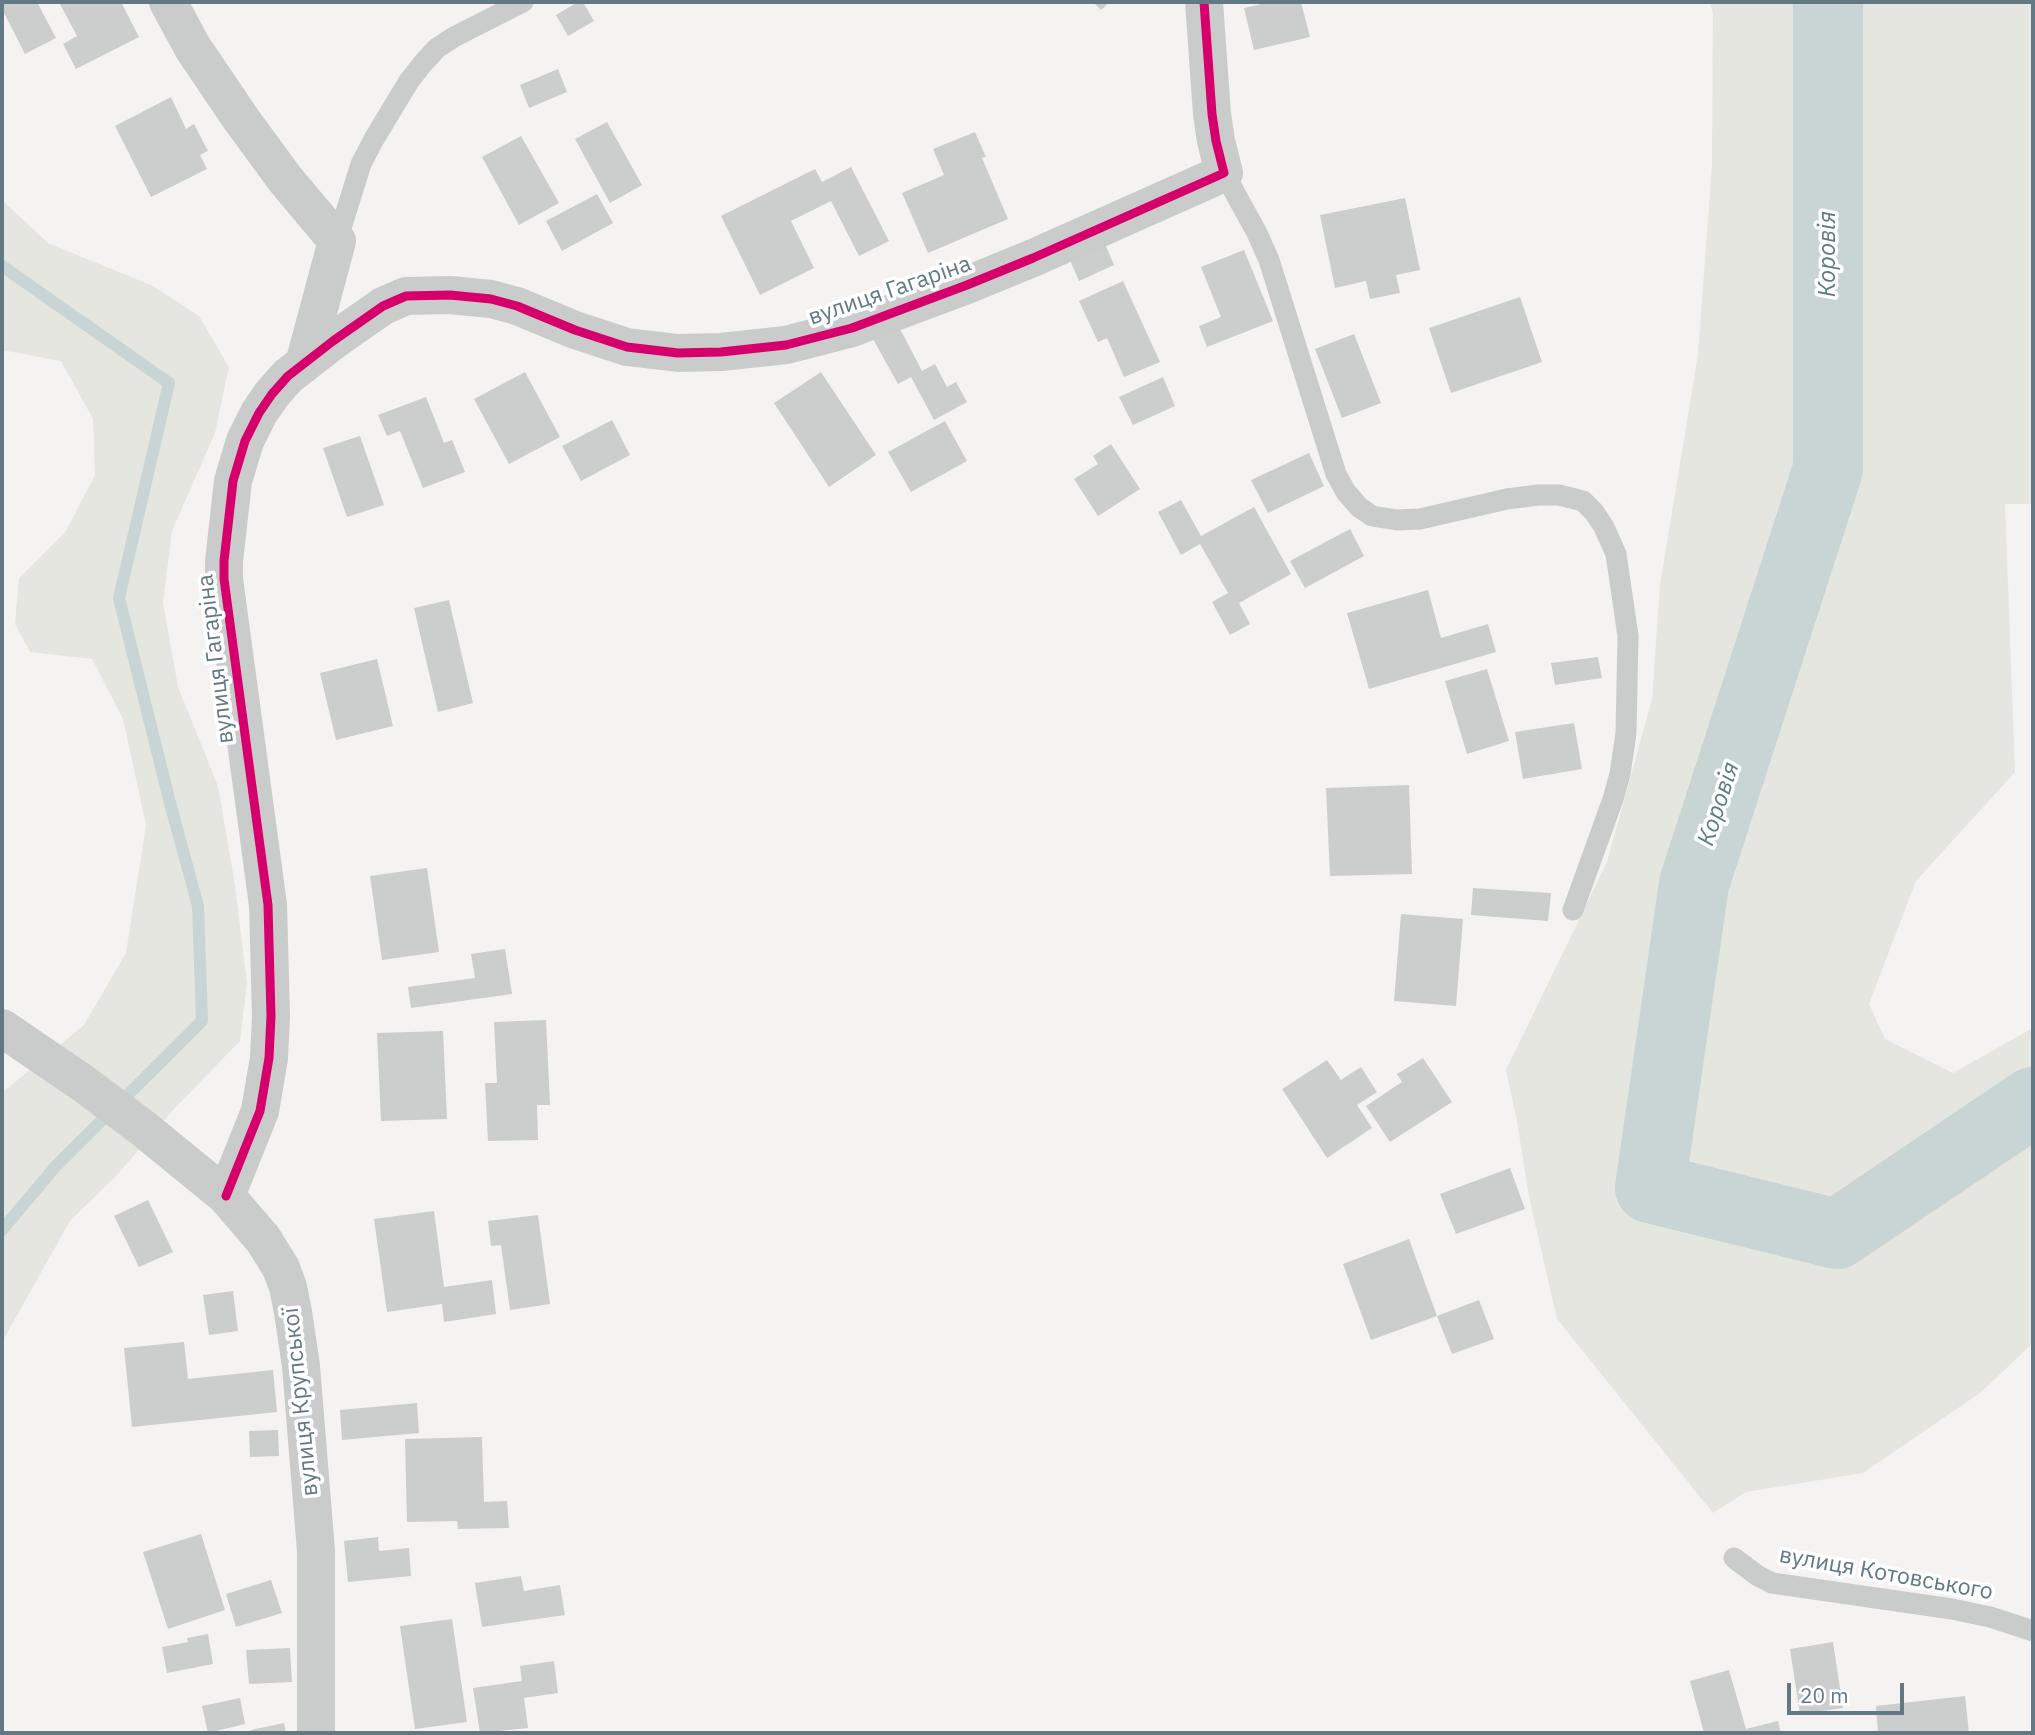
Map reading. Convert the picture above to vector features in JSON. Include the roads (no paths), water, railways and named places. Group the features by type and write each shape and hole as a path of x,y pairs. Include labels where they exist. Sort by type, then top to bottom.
{"street":[{"path":"168,2 193,48 241,119 285,179 337,241 304,364"},
{"path":"1204,2 1212,114 1224,173"},
{"name":"вулиця Гагаріна","path":"226,1196 260,1111 269,1059 271,1016 268,905 224,579 225,539 233,481 245,441 259,413 288,376 383,306 406,296 418,295 491,299 517,306 606,341 652,351 721,352 786,345 852,328 967,285 1224,173"},
{"name":"вулиця Крупської","path":"11,1033 144,1129 226,1196 263,1239 281,1268 293,1312 300,1366 316,1551 316,1733"}],"lane":[{"path":"337,241 361,164 409,81 437,48 523,2"},
{"path":"1224,173 1269,260 1336,474 1359,507 1372,516 1397,520 1420,519 1507,499 1559,495 1584,501 1604,527 1616,554 1628,636 1626,733 1613,799 1573,910"},
{"name":"вулиця Котовського","path":"1734,1559 1772,1583 1952,1609 1990,1617 2033,1631"}],"waterway":[{"name":"Коровія","path":"1828,2 1828,469 1694,884 1650,1188 1837,1234 2033,1102"},
{"path":"2,266 169,383 119,598 198,906 202,1021 55,1167 2,1230"}]}
